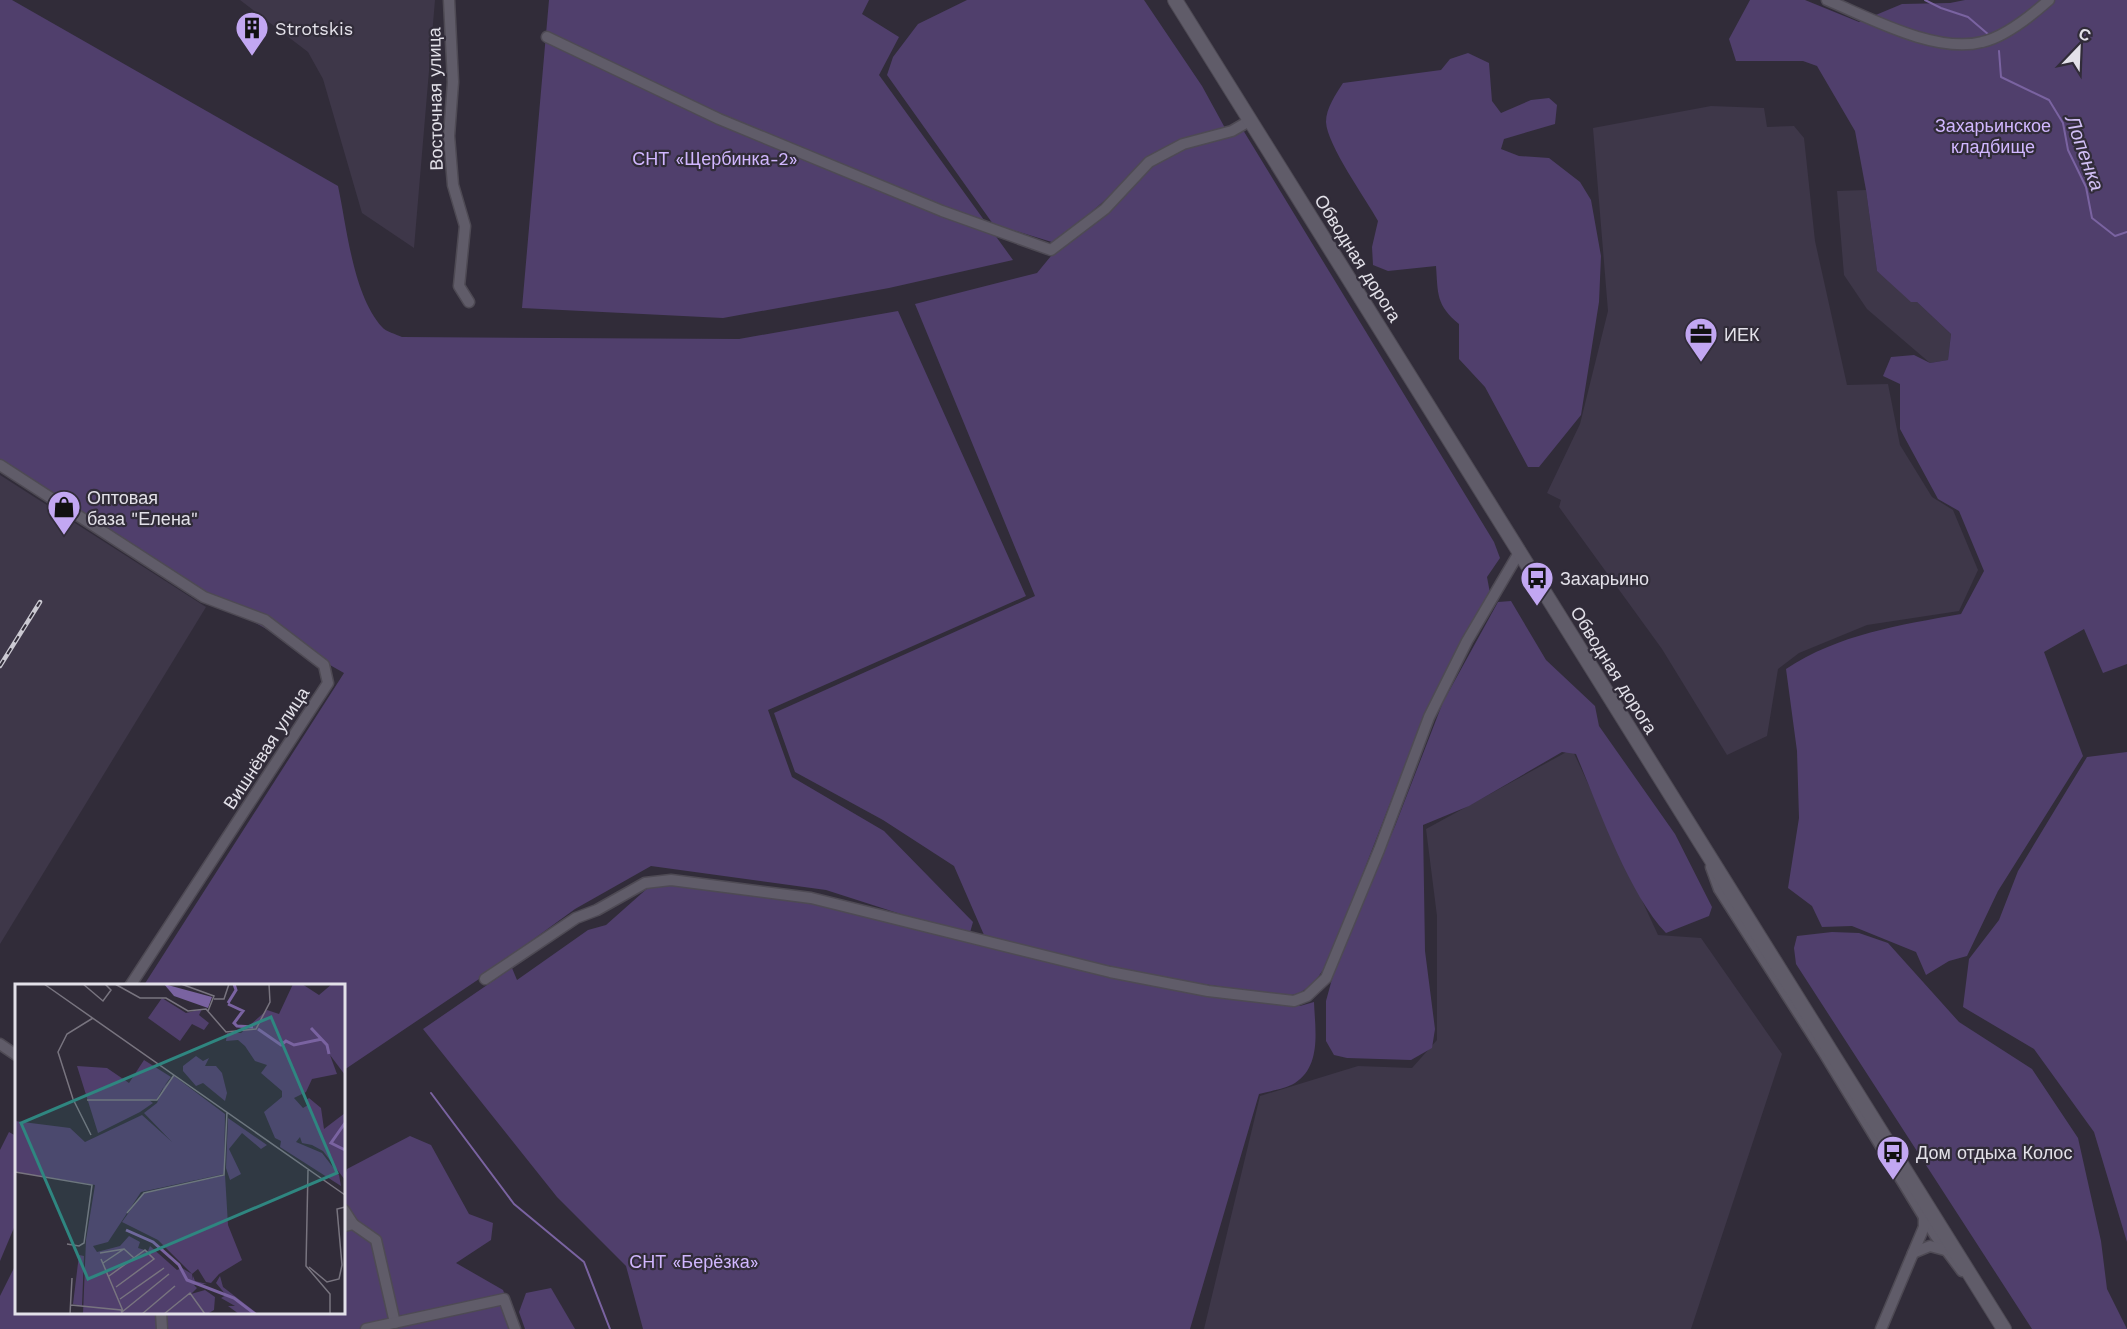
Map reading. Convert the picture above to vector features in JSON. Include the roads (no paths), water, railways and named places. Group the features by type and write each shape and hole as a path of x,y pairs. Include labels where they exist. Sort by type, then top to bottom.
{"main road":[{"name":"Обводная дорога","path":"1175,0 2004,1329"}],"street":[{"name":"Восточная улица","path":"449,0 453,82 451,156 453,185 465,226 459,286 469,302"},
{"path":"1827,0 1925,38 1959,45 1983,42 2007,30 2049,0"},
{"path":"547,36 719,119 942,211 1051,250 1105,209 1149,162 1183,144 1232,131 1251,120"},
{"name":"Вишнёвая улица","path":"0,465 204,597 265,620 324,665 328,683 131,984"},
{"path":"485,979 576,918 597,910 645,883 671,880 811,898 1030,954 1208,991 1294,1001 1307,996 1326,978 1379,850 1429,717 1467,642 1520,551"},
{"path":"1703,847 1719,889 1945,1250 1979,1290"},
{"path":"0,1044 15,1054"},
{"path":"1881,1329 1924,1227 1924,1217"},
{"path":"348,1225 376,1240 395,1323"},
{"path":"1911,1256 1918,1250 1930,1246 1945,1250"},
{"path":"366,1329 504,1299 515,1329"},
{"path":"161,1314 162,1329"}],"waterway":[{"name":"Лопенка","path":"1925,0 1968,17 1989,35"},
{"name":"Лопенка","path":"1999,51 2001,77 2049,100 2063,123 2068,150 2086,187 2092,218 2115,236 2127,232"},
{"path":"431,1093 514,1204 584,1262 610,1329"}],"railway":[{"path":"0,666 40,602"}],"place":[{"name":"Strotskis","path":"252,57"},
{"name":"ИЕК","path":"1701,363"},
{"name":"Оптовая база \"Елена\"","path":"64,536"},
{"name":"Захарьино","path":"1537,607"},
{"name":"Дом отдыха Колос","path":"1893,1181"}],"park label":[{"name":"Захарьинское кладбище","path":"1993,135"},
{"name":"СНТ «Щербинка-2»","path":"715,158"},
{"name":"СНТ «Берёзка»","path":"694,1261"}]}
